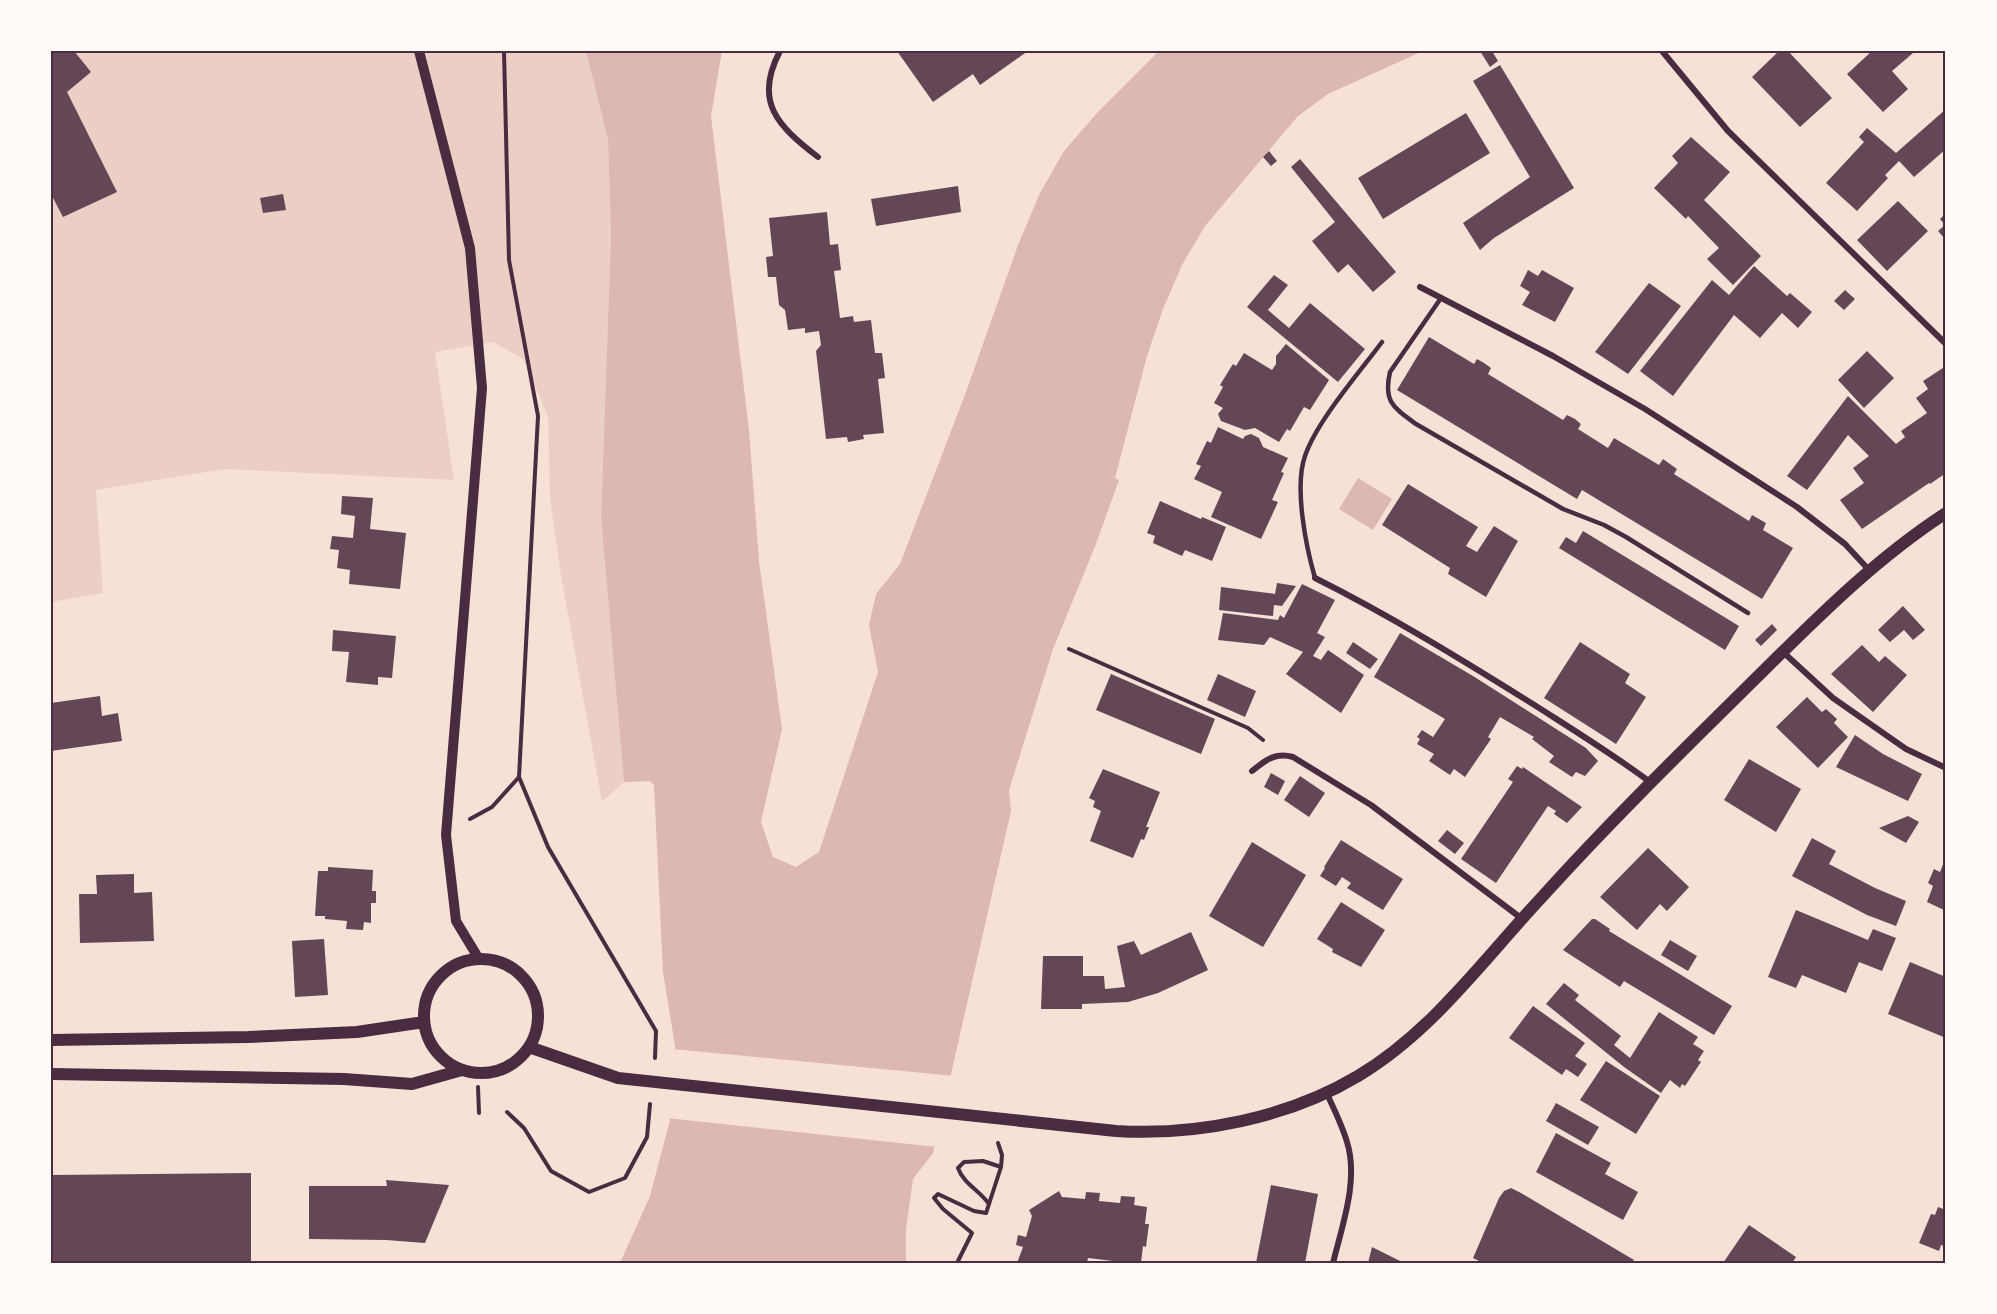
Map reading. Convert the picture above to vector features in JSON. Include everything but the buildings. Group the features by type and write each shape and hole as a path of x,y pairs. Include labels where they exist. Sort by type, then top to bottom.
{"main road":[{"path":"529,1047 618,1078 1116,1131 1160,1132 1243,1120 1283,1110 1327,1094 1368,1070 1406,1043 1650,782 1782,652 1869,570 1946,513"},
{"path":"479,958 496,961 512,968 526,980 534,996 538,1013 536,1031 529,1047 519,1059 507,1067 492,1072 477,1073 462,1070 448,1063 436,1051 428,1038 424,1022 425,1003 432,986 444,972 460,963 479,958"},
{"path":"51,1040 248,1037 357,1032 424,1022"},
{"path":"51,1074 344,1079 411,1084 462,1070"}],"street":[{"path":"419,51 470,248 482,388 446,835 456,921 479,958"},
{"path":"780,51 768,82 769,104 782,124 800,143 818,157"},
{"path":"1662,51 1728,131 1946,344"},
{"path":"1420,287 1563,361 1689,437 1797,507 1845,544 1869,570"},
{"path":"1315,578 1384,614 1483,673 1623,762 1650,782"},
{"path":"1782,652 1833,698 1906,749 1946,768"},
{"path":"1252,771 1272,756 1283,754 1293,757 1371,805 1521,918"},
{"path":"1327,1094 1350,1154 1347,1205 1333,1263"}],"lane":[{"path":"1441,297 1390,372 1387,396 1395,408 1416,424 1563,509 1604,525 1626,537 1748,613"},
{"path":"1315,578 1305,538 1302,470 1305,456 1313,438 1382,342"}],"path":[{"path":"504,51 509,260 538,416 519,777 548,847 656,1030 654,1063"},
{"path":"1069,649 1248,728 1283,754"},
{"path":"447,823 473,818 492,807 519,777"},
{"path":"477,1073 479,1113"},
{"path":"507,1112 524,1128 551,1171 589,1192 625,1179 647,1137 651,1095"},
{"path":"957,1263 972,1233 943,1209 934,1198 938,1194 975,1212 986,1213 1001,1167 1002,1155 997,1139"},
{"path":"989,1204 982,1194 960,1176 957,1168 964,1162 983,1161 1001,1167"}],"shaded area":[{"path":"51,51 586,51 608,140 611,234 601,518 624,782 602,802 561,576 550,499 548,416 523,359 493,342 435,352 454,480 225,469 96,490 103,593 51,602"},
{"path":"586,51 722,51 711,116 749,430 759,561 782,729 761,822 773,857 796,867 819,852 878,672 869,625 876,594 900,564 966,392 1018,245 1040,193 1064,151 1097,113 1159,51 1423,51 1328,94 1298,116 1205,226 1182,265 1163,309 1147,356 1115,478 1119,480 1096,544 1053,649 1009,790 1011,811 933,1153 913,1179 906,1229 906,1263 620,1263 650,1196 670,1120 675,1046 663,972 654,785 650,781 624,782 601,518 611,234 608,140"},
{"path":"1358,478 1392,499 1373,530 1339,509"}],"pier":[{"path":"672,1049 955,1076 937,1147 667,1118"}]}
